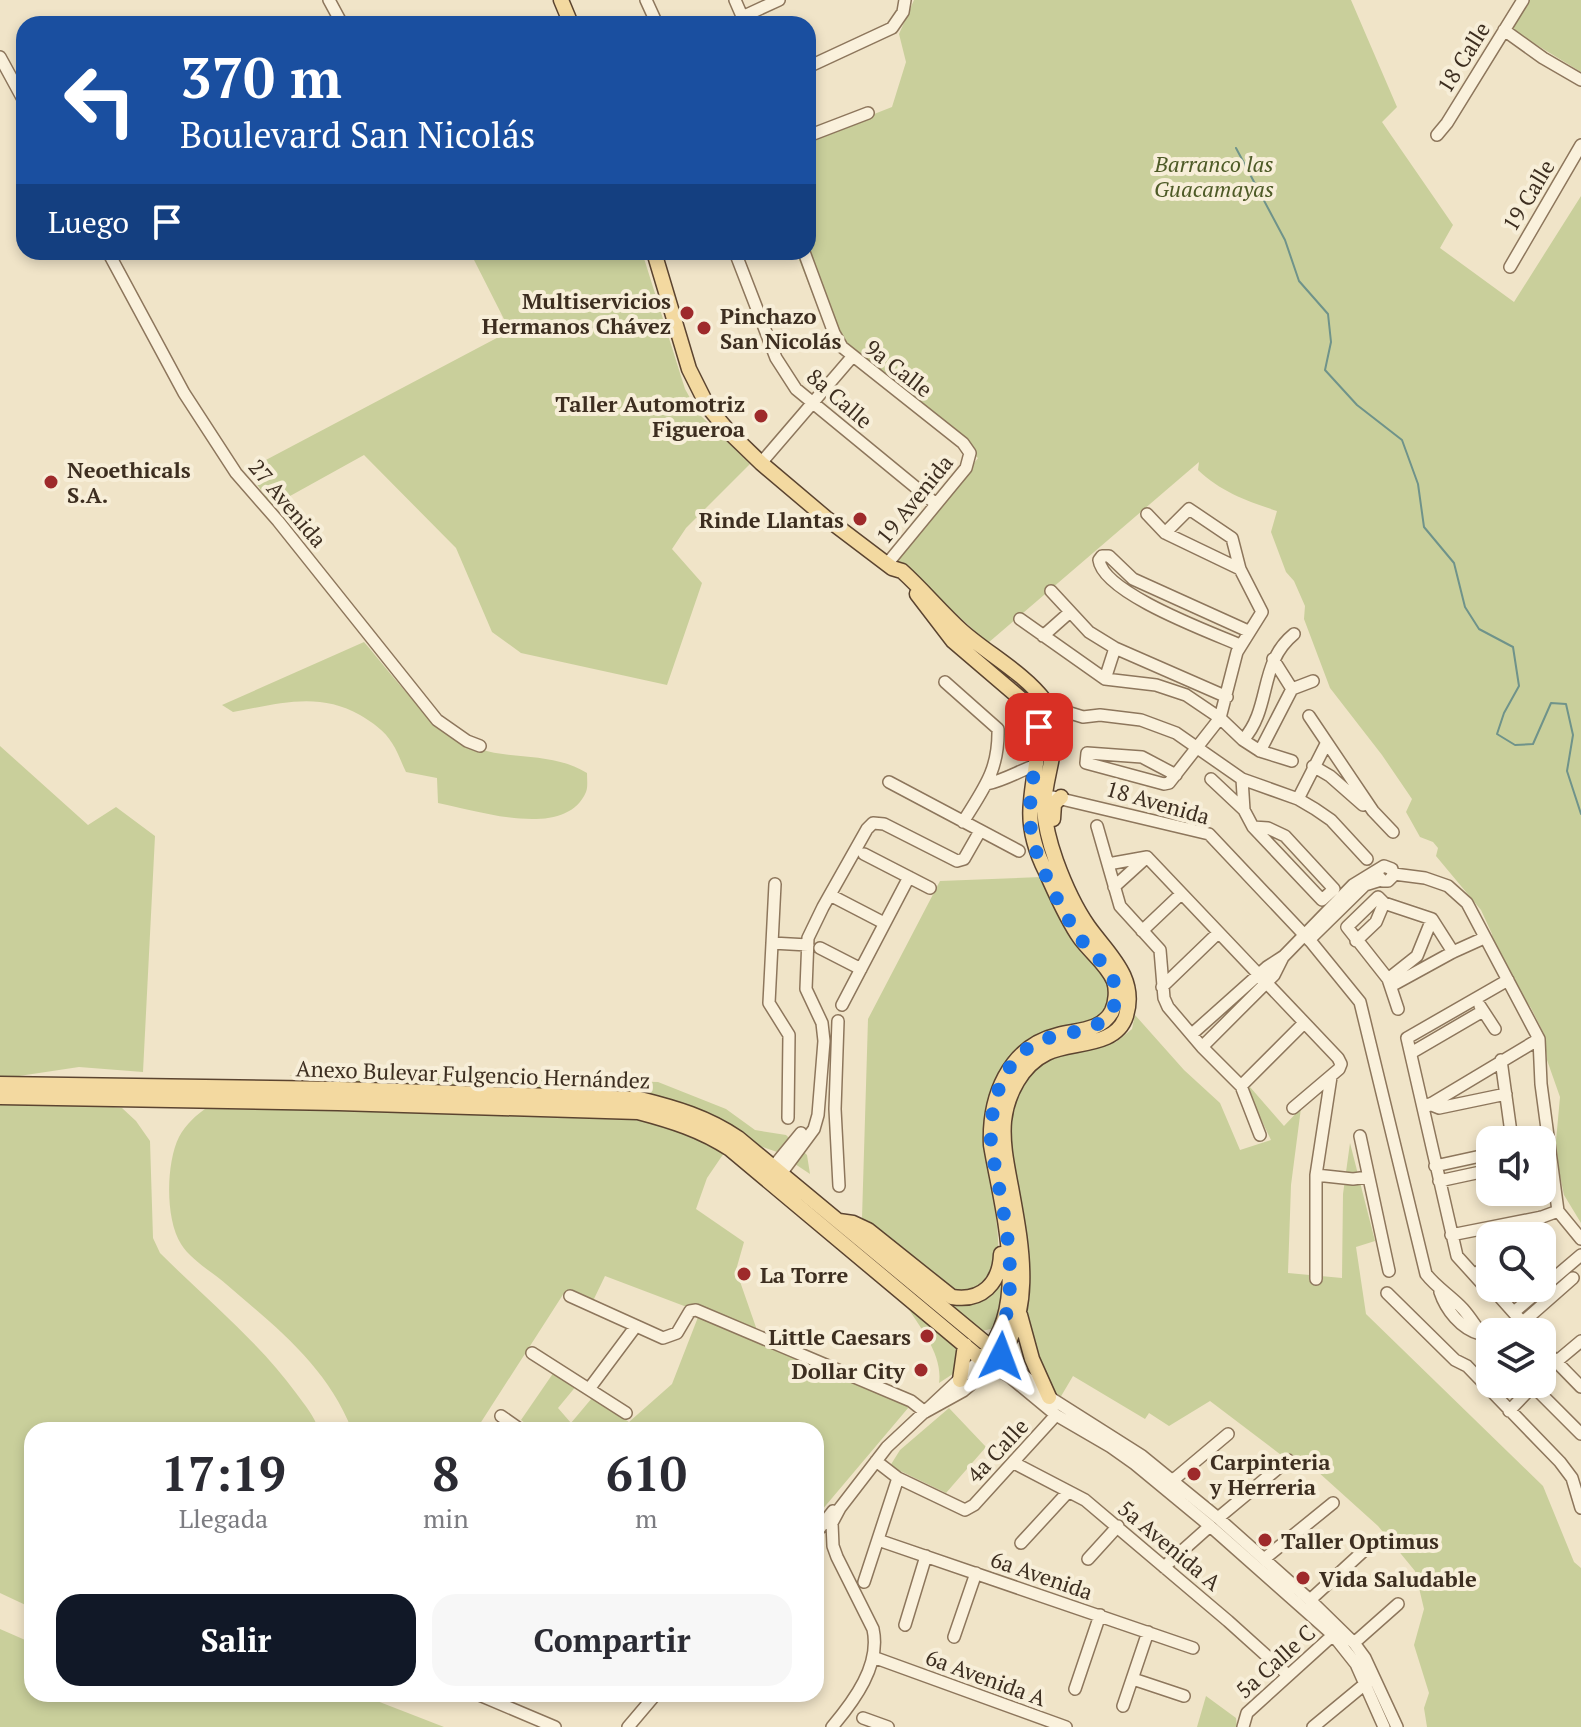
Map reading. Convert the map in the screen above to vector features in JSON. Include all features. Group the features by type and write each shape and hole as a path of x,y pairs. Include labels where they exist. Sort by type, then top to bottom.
{"main road":[{"path":"656,260 689,369 708,407 729,432 826,518 890,566 953,641 1030,704 1052,714"},
{"path":"992,1357 1009,1293 1009,1256 990,1128 996,1096 1010,1067 1022,1053 1035,1043 1055,1035 1092,1028 1105,1020 1116,996 1114,982 1074,928 1034,846 1030,814 1039,746 1052,714"},
{"path":"992,1357 1012,1336 1019,1311 1023,1264 1004,1140 1006,1105 1032,1062 1048,1052 1102,1039 1117,1030 1126,1017 1123,970 1086,922 1068,891 1055,859 1044,796 1053,744 1052,714"},
{"path":"1036,768 1037,792 1044,796"},
{"path":"1061,797 1053,808 1055,834 1060,856 1086,922"},
{"name":"Anexo Bulevar Fulgencio Hernández","path":"0,1084 339,1089 640,1099 683,1109 715,1123 965,1345 992,1357"},
{"name":"Anexo Bulevar Fulgencio Hernández","path":"0,1097 638,1112 679,1122 709,1135 838,1221 992,1357"},
{"path":"838,1221 868,1230 944,1293 952,1297 970,1298 986,1291 1000,1269 999,1194"},
{"path":"1019,1311 1032,1359 1049,1397"},
{"path":"960,1380 965,1345"}],"street":[{"path":"752,16 779,0"},
{"name":"18 Calle","path":"1437,135 1523,0"},
{"path":"816,63 892,28 904,6"},
{"path":"1504,30 1581,80"},
{"path":"0,57 16,86"},
{"path":"816,133 868,113"},
{"name":"19 Calle","path":"1510,267 1581,145"},
{"name":"27 Avenida","path":"112,260 184,393 236,473 437,720 467,741 480,746"},
{"name":"8a Calle","path":"738,260 776,358 790,380 811,403 936,504"},
{"name":"9a Calle","path":"807,260 842,347 963,443 970,458"},
{"path":"761,463 852,357"},
{"name":"19 Avenida","path":"890,566 966,468 970,458"},
{"path":"1165,533 1190,509 1231,538 1240,569 1261,610 1240,645 1232,666 1220,718 1197,748 1176,775 1171,781 1164,784 1086,763 1087,753 1151,759 1176,775"},
{"path":"1147,514 1165,533 1240,569"},
{"path":"1240,645 1123,591 1101,567 1099,560 1102,556 1109,556 1133,579 1248,631"},
{"path":"1051,591 1089,632 1115,648 1227,697"},
{"path":"1180,619 1186,605"},
{"path":"1043,636 1070,612"},
{"path":"1020,619 1105,679 1171,689 1199,702 1260,751 1292,761"},
{"path":"1243,740 1257,719 1273,659 1279,647 1294,634"},
{"path":"1105,679 1115,648"},
{"path":"1273,659 1292,689"},
{"path":"1260,751 1292,689 1313,681"},
{"path":"945,682 998,729 997,761 989,781 963,822"},
{"path":"1052,714 1076,709 1159,724 1242,779 1298,799 1331,820 1367,859"},
{"path":"1309,716 1373,811 1393,832"},
{"path":"1298,799 1326,744"},
{"path":"1313,766 1373,811"},
{"path":"989,781 1007,779 1013,773 1036,768"},
{"path":"1211,779 1244,810 1253,827 1322,900 1334,889 1285,836 1268,828 1253,827"},
{"path":"1242,779 1244,810"},
{"path":"889,782 1019,851"},
{"name":"18 Avenida","path":"1044,796 1061,797 1208,833 1309,939 1360,1002 1426,1274 1454,1316 1469,1331 1476,1333"},
{"path":"773,1175 814,1129 816,1119 823,1049 822,1023 806,989 814,946 810,932 867,829 873,823 884,824 957,861 964,859 980,831"},
{"path":"1097,826 1120,906 1160,951 1162,987 1168,1007 1241,1086 1260,1135"},
{"path":"864,854 930,888"},
{"path":"1108,864 1147,857"},
{"path":"1114,887 1147,857"},
{"path":"1147,857 1338,1058 1341,1064 1331,1077 1293,1108"},
{"path":"1192,1034 1261,980 1274,975 1284,956 1309,939 1319,918 1353,885 1380,876 1387,866 1394,874 1425,878 1454,890 1467,903 1539,1039 1541,1084 1558,1211 1581,1239"},
{"path":"842,1005 909,877"},
{"path":"775,884 769,1003 789,1035 788,1118"},
{"path":"1142,931 1181,894"},
{"path":"830,895 884,923"},
{"path":"1398,1009 1390,983 1356,941 1376,922 1384,903 1432,919 1444,933 1453,952"},
{"path":"1390,983 1417,956 1432,919"},
{"path":"1162,987 1218,933"},
{"path":"1390,983 1484,938"},
{"path":"772,943 814,946 861,969"},
{"path":"1202,1047 1261,980"},
{"path":"1475,1275 1457,1256 1451,1235 1435,1166 1427,1106 1408,1036 1508,980"},
{"path":"1475,998 1495,1029"},
{"path":"1411,1053 1483,1011"},
{"path":"838,1021 835,1109 839,1186"},
{"path":"1241,1086 1304,1023"},
{"path":"1427,1106 1539,1039"},
{"path":"823,1049 837,1051"},
{"path":"1501,1060 1510,1126"},
{"path":"1316,1279 1316,1175 1331,1077"},
{"path":"1427,1106 1439,1108 1506,1094"},
{"path":"1360,1136 1389,1271"},
{"path":"1435,1166 1476,1157"},
{"path":"1439,1181 1476,1173"},
{"path":"1316,1175 1353,1179 1368,1177"},
{"path":"1451,1235 1558,1211"},
{"path":"1536,1222 1542,1217"},
{"path":"1528,1318 1573,1279 1581,1255"},
{"path":"1514,1312 1573,1279"},
{"path":"1387,1293 1455,1360 1467,1366 1560,1462 1572,1478 1581,1508"},
{"path":"570,1296 663,1338 677,1333 690,1311 696,1310 911,1401 925,1412"},
{"path":"1505,1302 1519,1318"},
{"path":"589,1389 636,1326"},
{"path":"1579,1383 1556,1362 1581,1341"},
{"path":"532,1353 626,1413"},
{"path":"832,1727 857,1692 876,1643 873,1629 833,1546 832,1523 896,1436 960,1380 992,1357"},
{"path":"992,1357 1117,1439 1172,1481 1333,1635 1370,1680 1384,1727"},
{"path":"925,1412 963,1391 992,1357"},
{"path":"992,1357 1010,1377 1056,1415 1111,1447 1214,1522 1264,1559 1310,1600 1354,1643 1370,1680 1397,1727"},
{"path":"1509,1411 1520,1398"},
{"path":"1545,1398 1581,1434"},
{"name":"4a Calle","path":"898,1478 965,1510 974,1505 1056,1415"},
{"path":"501,1416 510,1422"},
{"path":"1172,1481 1228,1434"},
{"path":"1164,1567 1288,1460"},
{"path":"864,1582 898,1478 876,1461"},
{"name":"5a Avenida A","path":"1014,1463 1085,1500 1288,1675"},
{"path":"824,1522 852,1492"},
{"path":"1021,1543 1068,1492"},
{"path":"1264,1559 1333,1503"},
{"path":"1088,1559 1118,1526"},
{"name":"6a Avenida","path":"878,1540 1193,1648"},
{"path":"1310,1600 1370,1545"},
{"path":"905,1625 926,1556"},
{"path":"954,1637 976,1573"},
{"path":"1354,1643 1398,1604"},
{"path":"1075,1689 1100,1615"},
{"path":"1123,1706 1148,1632"},
{"name":"5a Calle C","path":"1244,1722 1288,1675 1333,1635"},
{"name":"6a Avenida A","path":"876,1643 884,1649 893,1664"},
{"name":"6a Avenida A","path":"873,1657 1066,1727"},
{"path":"1133,1679 1184,1696"},
{"path":"1313,1727 1370,1680"},
{"path":"496,1702 555,1727"},
{"path":"628,1727 649,1702"},
{"path":"863,1718 887,1727"}],"green space":[{"name":"Barranco las Guacamayas","path":"914,0 1351,0 1397,107 1382,122 1453,225 1440,248 1514,302 1581,196 1581,1223 1564,1195 1559,1171 1556,1141 1560,1097 1547,1060 1544,1034 1531,1008 1494,956 1492,934 1481,910 1436,856 1438,848 1433,842 1420,837 1406,812 1412,799 1330,688 1304,619 1305,606 1294,581 1286,572 1271,532 1277,511 1225,490 1198,470 1199,462 988,643 897,560 978,458 842,348 826,329 799,260 816,260 816,137 892,107 906,62 899,34"},
{"path":"1528,0 1581,0 1581,72 1509,28"},
{"path":"474,260 645,260 685,389 699,414 750,464 686,528 672,549 702,583 667,685 521,653 492,632 456,548 364,455 272,506 247,470 510,331"},
{"path":"364,642 426,714 454,737 483,750 573,766 587,773 586,792 575,807 540,819 496,816 438,803 437,778 406,772 386,735 360,715 329,703 313,701 233,712 222,705"},
{"path":"0,746 88,825 116,807 155,836 143,1072 79,1067 0,1076"},
{"path":"1041,877 1111,986 1108,1001 1102,1014 1091,1021 1050,1029 1037,1035 1014,1055 997,1081 984,1124 997,1229 996,1268 985,1283 968,1290 954,1290 862,1218 868,1019 940,881"},
{"path":"1135,1015 1184,1070 1220,1103 1240,1150 1271,1140 1247,1090 1250,1087 1284,1126 1301,1108 1291,1185 1288,1273 1342,1278 1343,1194 1350,1143 1375,1241 1356,1247 1366,1314 1543,1486 1574,1562 1581,1568 1581,1727 1427,1727 1424,1708 1429,1693 1414,1645 1424,1609 1415,1571 1378,1526 1317,1471 1285,1458 1210,1401 1169,1426 1149,1413 1145,1419 1073,1376 1060,1398 1053,1392 1038,1363 1025,1313 1008,1122 1017,1089 1040,1061 1116,1042 1132,1029"},
{"path":"289,1075 658,1082 726,1109 755,1130 786,1135 807,1155 810,1174 777,1152 757,1145 711,1114 658,1099 323,1085"},
{"path":"0,1101 122,1108 150,1141 153,1238 160,1253 265,1356 316,1422 24,1422 24,1604 0,1593"},
{"path":"208,1107 652,1118 689,1131 724,1153 707,1178 696,1209 744,1242 736,1270 759,1336 914,1401 824,1508 824,1422 629,1422 672,1384 700,1312 605,1276 592,1303 564,1293 481,1422 348,1422 329,1386 298,1349 181,1244 172,1220 170,1176 179,1137"},
{"path":"861,1228 942,1293 970,1299 1002,1269 1004,1288 995,1328 975,1329"},
{"path":"908,1308 958,1347 959,1370 939,1383 935,1353"},
{"path":"554,1372 577,1385 558,1408 570,1422 521,1420"},
{"path":"592,1398 629,1422 572,1422"},
{"path":"949,1408 986,1447 946,1493 890,1466 900,1450"},
{"path":"0,1629 24,1640 24,1702 380,1702 444,1727 0,1727"},
{"path":"1206,1696 1236,1718 1237,1727 1197,1727"}],"waterway":[{"path":"1236,148 1285,240 1299,281 1328,314 1331,342 1325,370 1357,405 1402,440 1418,484 1424,527 1454,563 1465,607 1479,629 1513,647 1519,686 1497,734 1515,745 1533,744 1551,703 1566,704 1573,735 1567,771 1581,814"}],"place":[{"name":"Multiservicios Hermanos Chávez","path":"687,313"},
{"name":"Pinchazo San Nicolás","path":"704,328"},
{"name":"Taller Automotriz Figueroa","path":"761,416"},
{"name":"Neoethicals S.A.","path":"51,482"},
{"name":"Rinde Llantas","path":"860,519"},
{"name":"La Torre","path":"744,1274"},
{"name":"Little Caesars","path":"927,1336"},
{"name":"Dollar City","path":"921,1370"},
{"name":"Carpinteria y Herreria","path":"1194,1474"},
{"name":"Taller Optimus","path":"1265,1540"},
{"name":"Vida Saludable","path":"1303,1578"}],"route":[{"path":"1001,1356 991,1348 1000,1332 1008,1305 1009,1256 991,1145 990,1128 996,1096 1010,1067 1022,1053 1035,1043 1055,1035 1092,1028 1105,1020 1116,996 1114,982 1107,969 1080,938 1034,846 1030,814 1039,727"}]}
